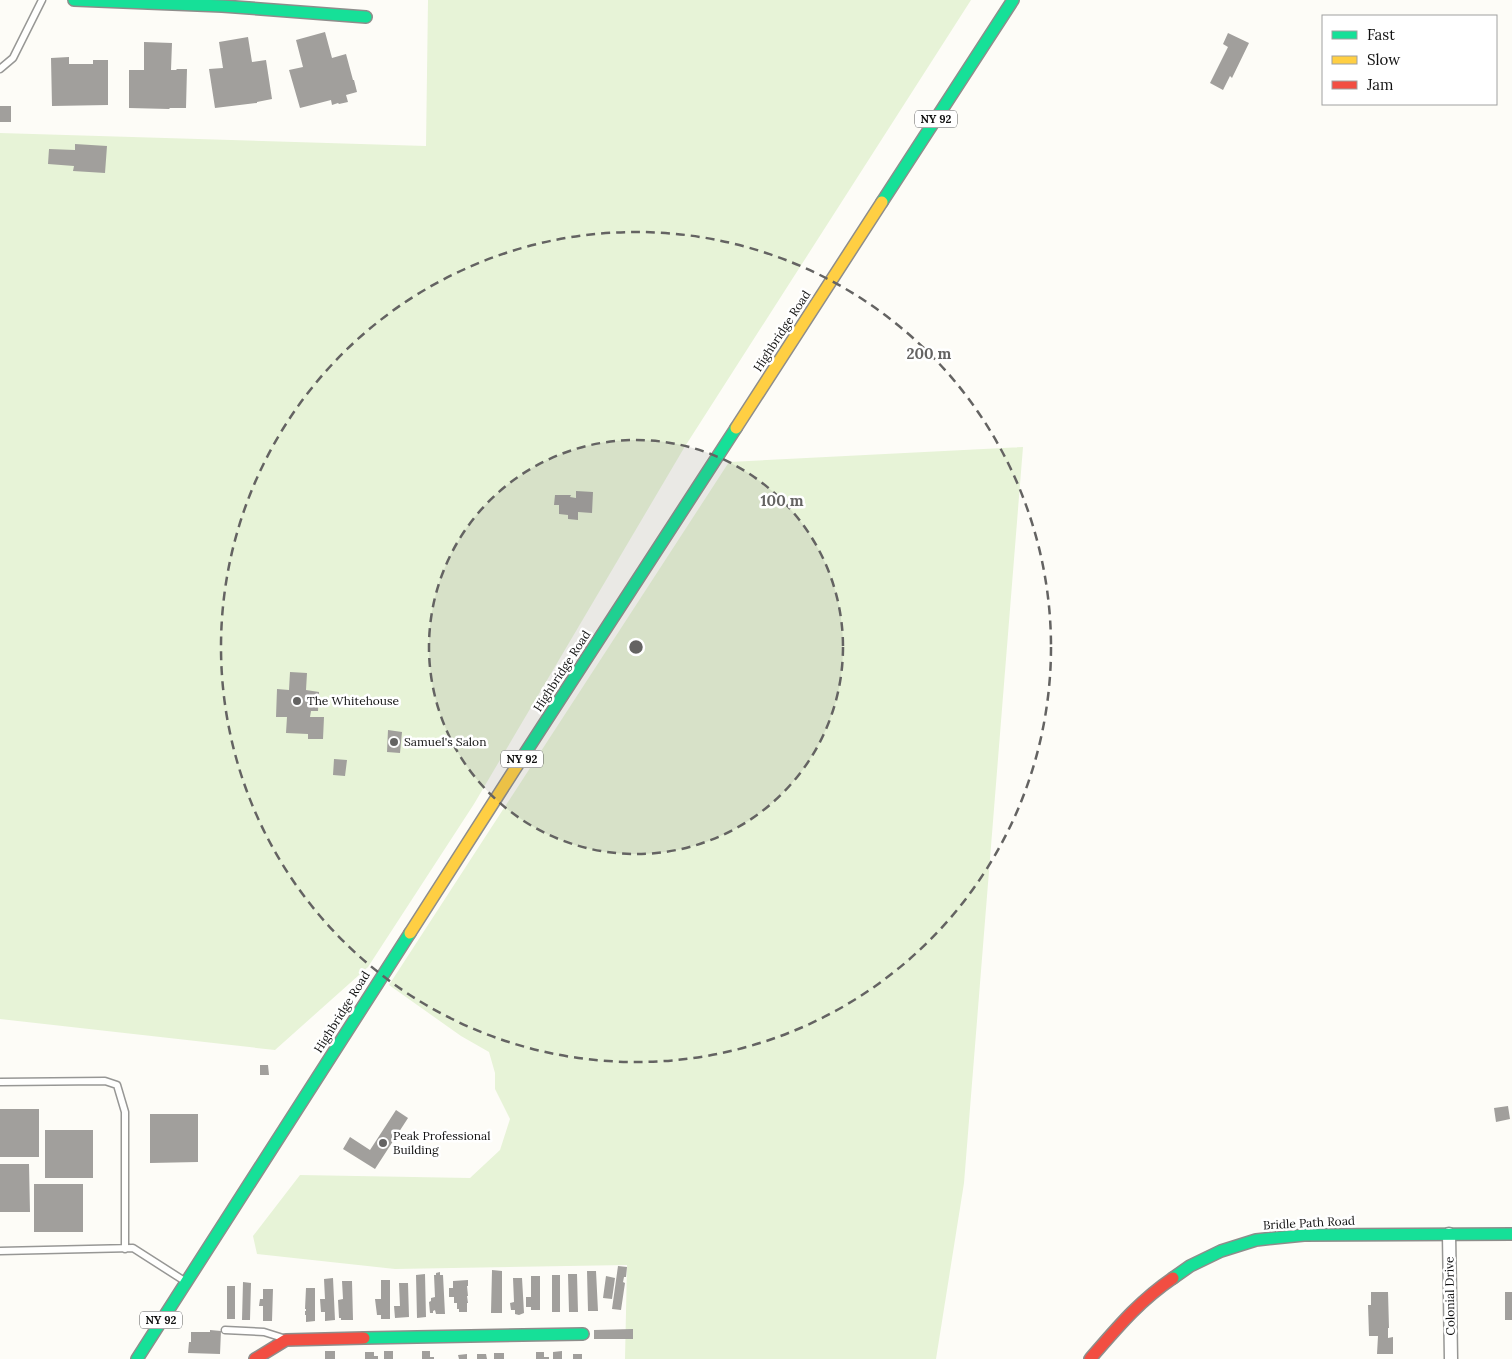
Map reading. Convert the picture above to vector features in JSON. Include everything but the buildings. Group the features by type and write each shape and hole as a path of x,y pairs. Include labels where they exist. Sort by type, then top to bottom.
{"main road":[{"path":"74,0 195,4 366,17"},
{"name":"Highbridge Road","path":"137,1359 391,961 1013,0"},
{"name":"Bridle Path Road","path":"1090,1359 1127,1316 1153,1292 1190,1266 1221,1251 1256,1240 1304,1235 1512,1234"},
{"path":"255,1359 286,1340 583,1334"}],"street":[{"name":"Colonial Drive","path":"1449,1234 1450,1359"}],"lane":[{"path":"0,70 13,58 42,0"},
{"path":"0,1082 105,1081 117,1085 125,1112 125,1248"},
{"path":"0,1251 133,1248 186,1282"},
{"path":"225,1330 264,1332 286,1340"}],"green space":[{"path":"428,0 971,0 684,448 474,804 368,967 275,1050 0,1019 0,133 426,146"},
{"path":"1023,447 964,1183 936,1359 625,1359 627,1265 395,1269 257,1254 253,1236 300,1175 470,1178 500,1150 510,1119 495,1089 495,1073 489,1052 461,1036 389,985 729,462"}],"traffic: fast":[{"path":"74,0 222,6 366,17"},
{"path":"882,202 1013,0"},
{"path":"520,761 736,428"},
{"path":"137,1359 410,933"},
{"path":"1173,1278 1190,1266 1221,1251 1256,1240 1304,1235 1512,1234"},
{"path":"364,1338 583,1334"}],"traffic: slow":[{"path":"736,428 882,202"},
{"path":"410,933 520,761"}],"traffic: jam":[{"path":"1090,1359 1138,1306 1173,1278"},
{"path":"255,1359 286,1340 364,1338"}],"place":[{"name":"The Whitehouse","path":"297,701"},
{"name":"Samuel's Salon","path":"394,742"},
{"name":"Peak Professional Building","path":"383,1143"}]}
